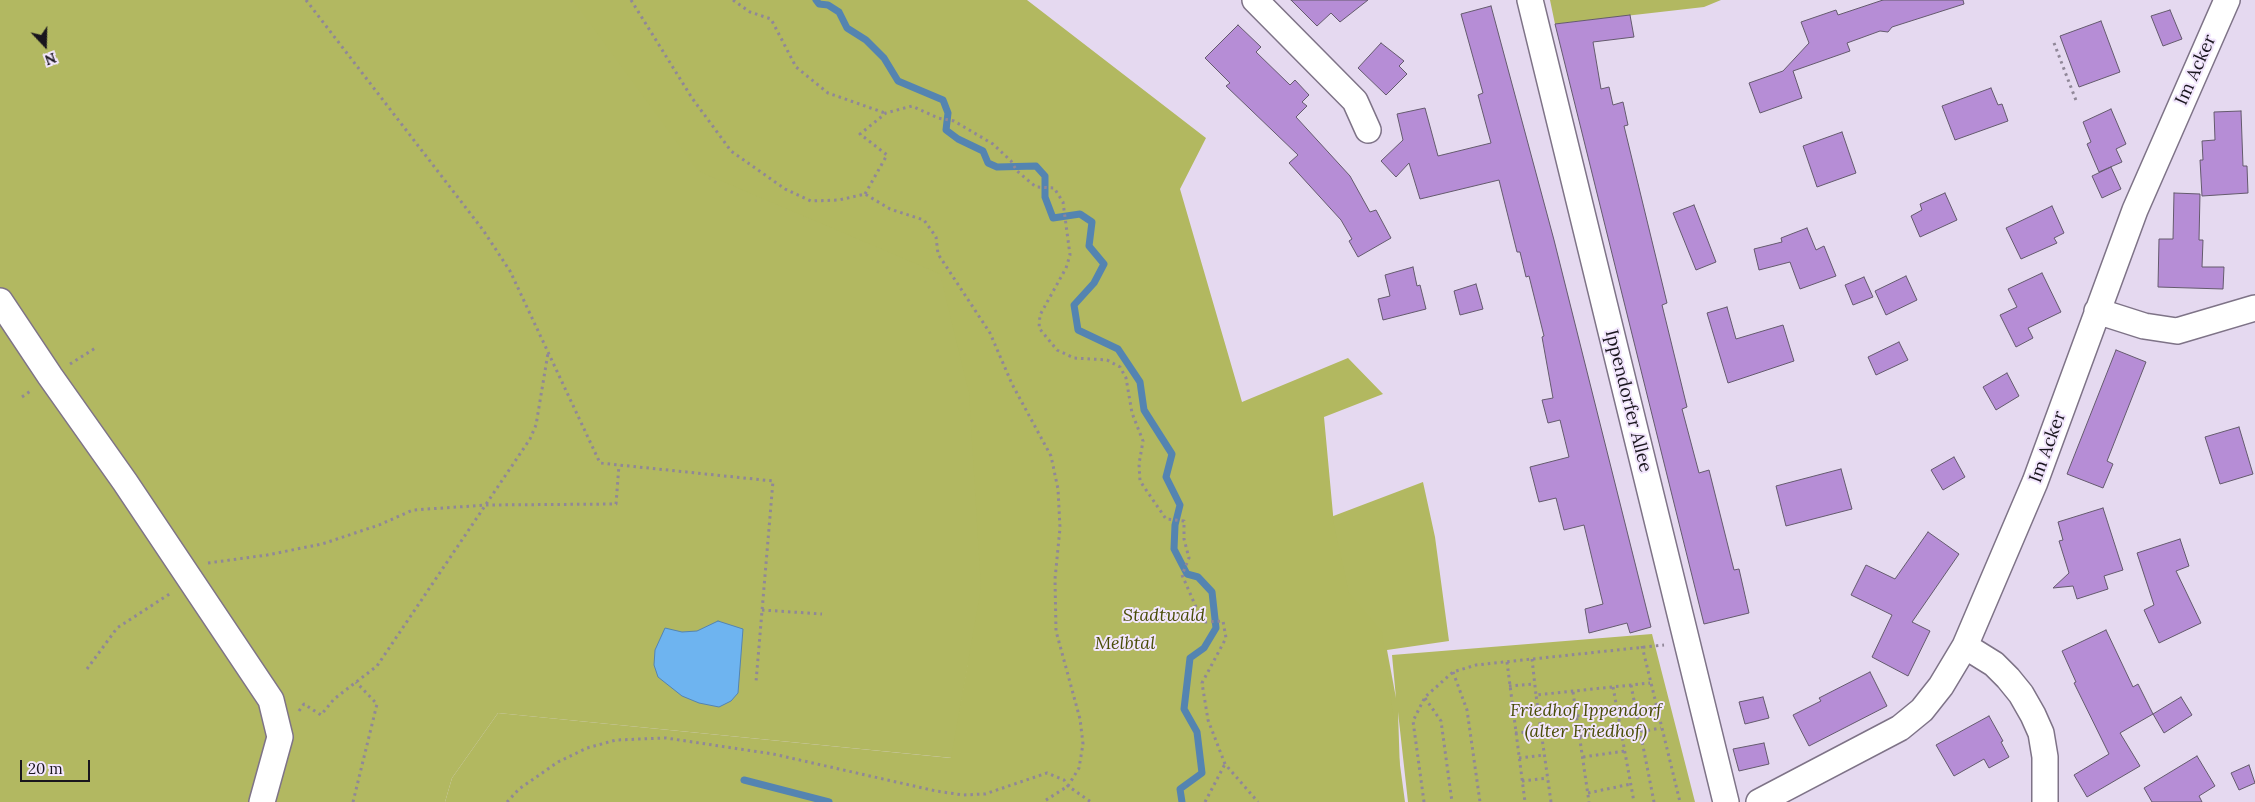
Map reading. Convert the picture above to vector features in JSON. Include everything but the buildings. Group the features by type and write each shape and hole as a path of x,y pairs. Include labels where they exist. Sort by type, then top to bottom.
{"street":[{"path":"1255,0 1355,101 1368,130"},
{"name":"Ippendorfer Allee","path":"1530,0 1726,802"},
{"name":"Im Acker","path":"1758,802 1900,728 1922,710 1942,686 1966,646 2035,482 2136,210 2227,0"},
{"path":"0,301 270,700 280,737 262,802"},
{"path":"2097,311 2144,326 2177,331 2255,308"},
{"path":"1966,646 1994,664 2008,678 2021,694 2033,715 2041,733 2046,757 2045,802"}],"path":[{"path":"306,0 483,230 505,262 600,463 773,481 756,682"},
{"path":"631,0 692,98 731,151 786,189 811,201 839,200 865,194 890,209 924,220 936,237 938,254 990,333 1012,384 1051,456 1058,489 1060,528 1055,579 1056,631 1080,719 1083,744 1079,768 1068,786 1043,802"},
{"path":"733,0 750,12 771,19 796,67 828,93 886,113"},
{"path":"2054,43 2077,103"},
{"path":"865,194 887,155 860,134 886,113 912,106 938,118 954,121 993,144 1017,171 1036,187 1054,188 1063,202 1070,255 1066,268 1040,315 1039,328 1057,350 1074,358 1107,360 1120,367 1126,378 1132,413 1142,441 1140,481 1166,519 1184,521 1184,539 1189,558 1182,575 1205,622 1223,621 1226,638 1202,683 1208,720 1225,764 1258,802"},
{"path":"280,737 304,704 321,715 334,699 377,666 530,439 536,425 548,352"},
{"path":"87,669 117,628 201,564 266,555 322,544 379,525 413,510 487,505 616,504 619,465"},
{"path":"762,610 822,614"},
{"path":"1424,802 1414,721 1425,698 1453,672 1476,665 1642,646 1686,643"},
{"path":"1642,646 1680,802"},
{"path":"1532,659 1551,802"},
{"path":"1507,662 1525,802"},
{"path":"1453,672 1467,710 1480,802"},
{"path":"353,802 377,704 356,682"},
{"path":"1536,695 1650,682"},
{"path":"1509,686 1534,684"},
{"path":"1631,685 1654,802"},
{"path":"1613,687 1634,802"},
{"path":"1573,692 1589,802"},
{"path":"1425,698 1441,721 1452,802"},
{"path":"1512,709 1538,706"},
{"path":"1576,716 1618,712"},
{"path":"1580,736 1641,733 1661,728"},
{"path":"1515,733 1541,731"},
{"path":"508,802 519,789 558,762 587,748 616,740 666,738 773,754 936,791 963,795 985,794 1047,773 1064,780 1068,786 1091,802"},
{"path":"1583,757 1625,751"},
{"path":"1519,758 1544,755"},
{"path":"1205,802 1225,764"},
{"path":"1522,781 1548,778"},
{"path":"1588,793 1631,784"}],"green space":[{"path":"0,0 885,0 1249,548 1423,482 1435,537 1449,641 1387,650 1396,698 1392,655 1652,634 1695,802 1408,802 1398,712 1401,802 968,665 952,758 498,713 452,778 445,802 0,802"},
{"name":"Stadtwald","path":"573,0 1027,0 1206,138 1180,189 1242,402 1348,358 1383,394 1324,417 1334,525 1349,593 1382,632 1405,802 445,802 452,778 498,713 951,758 981,588 969,393 940,274 698,171"},
{"path":"1550,0 1721,0 1704,7 1555,24"}],"water":[{"path":"718,621 743,629 738,693 731,701 719,707 699,703 682,696 658,677 654,665 655,650 665,628 682,632 697,631"}],"waterway":[{"path":"816,0 819,4 828,5 839,12 847,28 866,40 884,58 898,81 943,100 948,113 946,130 958,139 983,151 988,163 997,167 1036,166 1045,176 1045,197 1053,218 1080,214 1092,222 1089,246 1104,264 1094,283 1074,305 1078,330 1118,349 1140,382 1144,410 1172,454 1166,477 1180,505 1175,525 1174,549 1187,574 1198,577 1212,592 1216,628 1204,648 1190,658 1184,709 1197,732 1202,773 1180,789 1182,802"},
{"path":"744,780 829,802"}],"park label":[{"name":"Melbtal","path":"1125,644"},
{"name":"Friedhof Ippendorf (alter Friedhof)","path":"1586,721"}]}
